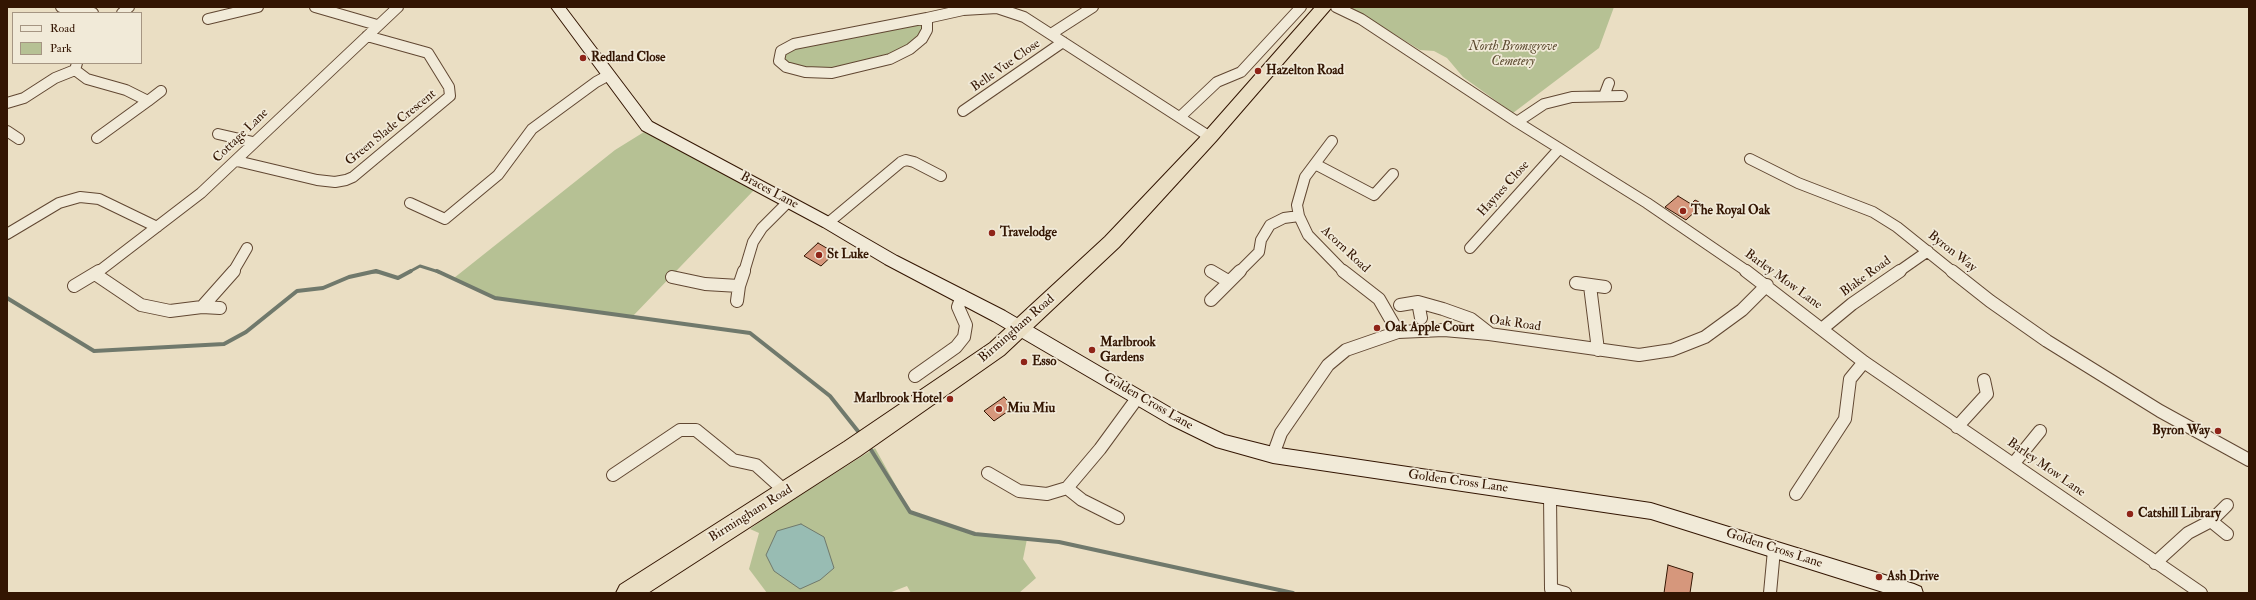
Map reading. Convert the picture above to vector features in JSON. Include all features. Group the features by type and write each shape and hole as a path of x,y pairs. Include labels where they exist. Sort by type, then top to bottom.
{"highway":[{"name":"Birmingham Road","path":"628,593 856,446 997,349 1021,329 1112,242 1210,137 1324,7"}],"main road":[{"name":"Braces Lane","path":"558,7 647,126 828,223 891,260 962,296 1021,329"},
{"name":"Golden Cross Lane","path":"1021,329 1175,419 1222,442 1273,455 1651,511 1914,593"}],"street":[{"path":"61,7 88,12"},
{"path":"207,18 258,7"},
{"path":"315,7 351,19 377,25"},
{"name":"Cottage Lane","path":"74,286 95,274 201,193 237,160 253,142 398,7"},
{"path":"1051,34 1093,7"},
{"path":"1180,117 1217,82 1241,72 1301,7"},
{"name":"Barley Mow Lane","path":"1336,7 1361,19 1517,122 1647,203 1767,285 1864,362 1957,427 2014,463 2154,563 2201,593"},
{"path":"927,18 927,30 922,39 910,49 890,59 859,68 832,73 805,72 786,67 779,61 781,51 794,44 963,10 997,8 1024,17 1210,137"},
{"name":"Green Slade Crescent","path":"237,160 317,180 335,182 346,180 353,177 450,96 449,87 428,53 367,36"},
{"name":"Belle Vue Close","path":"963,111 1063,42"},
{"path":"7,103 24,98 76,66 87,79 126,90 148,101"},
{"path":"410,203 445,219 498,175 532,129 596,82 609,75"},
{"path":"1604,96 1610,83"},
{"path":"97,138 111,131 161,91"},
{"path":"1517,122 1544,104 1572,97 1622,96"},
{"path":"7,131 20,139"},
{"path":"218,134 253,142"},
{"name":"Acorn Road","path":"1332,141 1305,177 1298,199 1299,216 1308,234 1317,245 1343,271 1379,299 1398,332"},
{"name":"Haynes Close","path":"1470,248 1559,149"},
{"name":"Byron Way","path":"1750,159 1798,183 1872,212 1897,227 1990,301 2047,341 2160,411 2249,460"},
{"path":"828,223 901,162 906,160 914,162 941,176"},
{"path":"1315,164 1374,194 1393,174"},
{"path":"7,234 59,203 80,198 99,199 157,227"},
{"path":"737,301 739,286 753,242 762,228 788,202"},
{"path":"1211,300 1228,281 1259,252 1260,240 1270,225 1284,218 1299,216"},
{"path":"202,307 233,272 247,248"},
{"name":"Blake Road","path":"1823,328 1852,304 1928,251"},
{"path":"1211,271 1228,281"},
{"path":"95,274 141,305 170,311 202,307 220,308"},
{"path":"672,277 704,284 739,286"},
{"path":"1576,283 1605,287"},
{"name":"Oak Road","path":"1273,455 1281,433 1292,415 1328,365 1346,350 1398,332 1444,330 1489,334 1639,355 1672,350 1694,342 1742,310 1767,285"},
{"path":"1590,286 1598,350"},
{"path":"914,376 956,347 964,337 966,325 958,307 962,296"},
{"path":"1418,302 1421,318"},
{"path":"1400,305 1418,302 1471,320 1489,334"},
{"path":"1796,494 1844,419 1850,379 1864,362"},
{"path":"1957,427 1987,394 1984,380"},
{"path":"988,473 1019,491 1047,494 1067,488 1100,449 1138,397"},
{"path":"613,475 680,430 696,430 733,460 756,465 786,492"},
{"path":"2014,463 2040,432"},
{"path":"1067,488 1082,500 1118,518"},
{"path":"1550,496 1551,590 1564,593"},
{"path":"2154,563 2188,533 2211,521 2227,505"},
{"path":"2211,521 2227,534"},
{"path":"1770,593 1774,550"}],"green space":[{"name":"North Bromsgrove Cemetery","path":"1350,7 1614,7 1599,48 1513,113 1463,77 1447,58 1434,51 1420,50"},
{"path":"920,24 924,29 917,41 891,56 831,71 796,66 787,63 785,60 784,55 793,47 835,39 839,41 863,36 867,32"},
{"path":"644,132 754,190 632,317 495,298 454,278 615,150"},
{"path":"875,448 910,511 975,534 1027,539 1023,559 1036,578 1019,593 911,593 907,586 889,593 767,593 749,569 759,533 750,529 769,515"}],"water":[{"path":"801,524 824,537 834,568 820,580 800,589 774,571 766,555 777,531"}],"building":[{"name":"The Royal Oak","path":"1678,196 1691,204 1695,200 1703,204 1686,220 1665,207"},
{"name":"St Luke","path":"818,243 835,253 821,266 804,256"},
{"name":"Miu Miu","path":"1004,397 1014,407 994,421 984,411"},
{"path":"1668,565 1693,573 1690,593 1664,593"}],"waterway":[{"path":"409,272 420,266 439,272"},
{"path":"7,298 94,351 224,344 246,332 297,291 323,288 349,277 376,271 398,278 411,271"},
{"path":"437,271 495,298 750,333 830,396 861,435"},
{"path":"372,272 379,272"},
{"path":"868,445 910,512 975,534 1059,542 1293,593"}],"place":[{"name":"Redland Close","path":"583,58"},
{"name":"Hazelton Road","path":"1258,71"},
{"name":"The Royal Oak","path":"1683,211"},
{"name":"Travelodge","path":"992,233"},
{"name":"St Luke","path":"819,255"},
{"name":"Oak Apple Court","path":"1377,328"},
{"name":"Marlbrook Gardens","path":"1092,350"},
{"name":"Esso","path":"1024,362"},
{"name":"Marlbrook Hotel","path":"950,399"},
{"name":"Miu Miu","path":"999,409"},
{"name":"Byron Way","path":"2218,431"},
{"name":"Catshill Library","path":"2130,514"},
{"name":"Ash Drive","path":"1879,577"}]}
